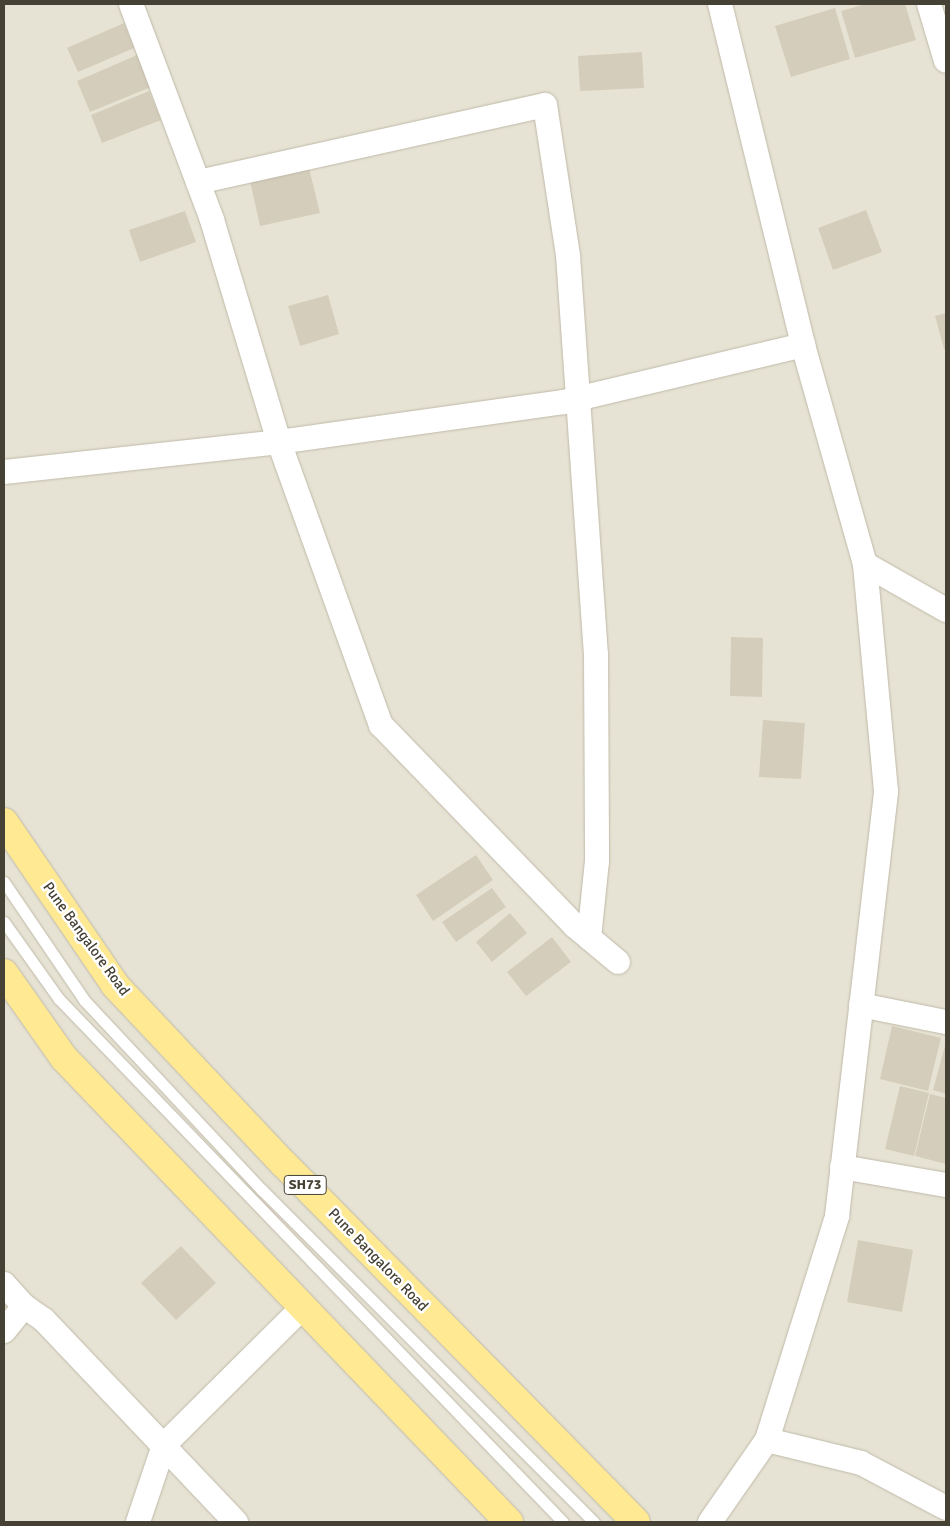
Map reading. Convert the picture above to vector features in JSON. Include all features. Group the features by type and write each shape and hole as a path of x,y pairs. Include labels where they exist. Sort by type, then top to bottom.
{"main road":[{"name":"Pune Bangalore Road","path":"4,822 115,985 290,1170 636,1522"},
{"path":"4,973 64,1058 304,1306 509,1522"}],"street":[{"path":"131,4 198,182 279,442 381,725 589,938 618,962"},
{"path":"710,1522 767,1440 836,1216 886,791 865,564 804,345 720,4"},
{"path":"929,4 946,61"},
{"path":"198,182 545,105 568,256 596,654 597,861 589,938"},
{"path":"4,472 279,442 578,398 804,345"},
{"path":"865,564 946,610"},
{"path":"861,1005 946,1022"},
{"path":"842,1168 946,1185"},
{"path":"4,1284 24,1306 44,1320 236,1522"},
{"path":"4,1331 24,1306"},
{"path":"138,1522 164,1445 304,1306"},
{"path":"767,1440 861,1462 946,1508"}],"lane":[{"path":"4,882 85,1001 261,1189 594,1522"},
{"path":"4,922 60,999 563,1522"}],"shaded area":[{"path":"4,4 946,4 946,1522 4,1522"}],"building":[{"path":"866,4 905,4 916,40 855,58 841,11"},
{"path":"835,8 850,59 791,77 775,26"},
{"path":"124,23 134,48 78,72 67,48"},
{"path":"642,52 644,88 580,91 578,56"},
{"path":"137,55 151,87 90,112 77,81"},
{"path":"149,91 161,120 102,143 91,115"},
{"path":"309,168 320,213 260,226 250,181"},
{"path":"866,210 882,252 833,270 818,228"},
{"path":"185,211 196,242 140,262 129,230"},
{"path":"328,295 339,334 300,346 288,306"},
{"path":"946,313 946,349 944,349 935,316"},
{"path":"731,637 763,638 762,697 730,696"},
{"path":"763,720 805,723 801,779 759,777"},
{"path":"476,855 493,880 433,921 416,895"},
{"path":"492,888 506,907 456,942 442,922"},
{"path":"510,913 527,933 492,962 476,942"},
{"path":"552,937 571,962 526,996 507,972"},
{"path":"892,1026 941,1038 928,1091 880,1079"},
{"path":"946,1042 946,1094 933,1090"},
{"path":"900,1086 929,1093 914,1156 885,1149"},
{"path":"930,1094 946,1098 946,1164 915,1156"},
{"path":"858,1240 913,1250 902,1312 847,1302"},
{"path":"181,1246 216,1283 176,1320 141,1283"}]}
